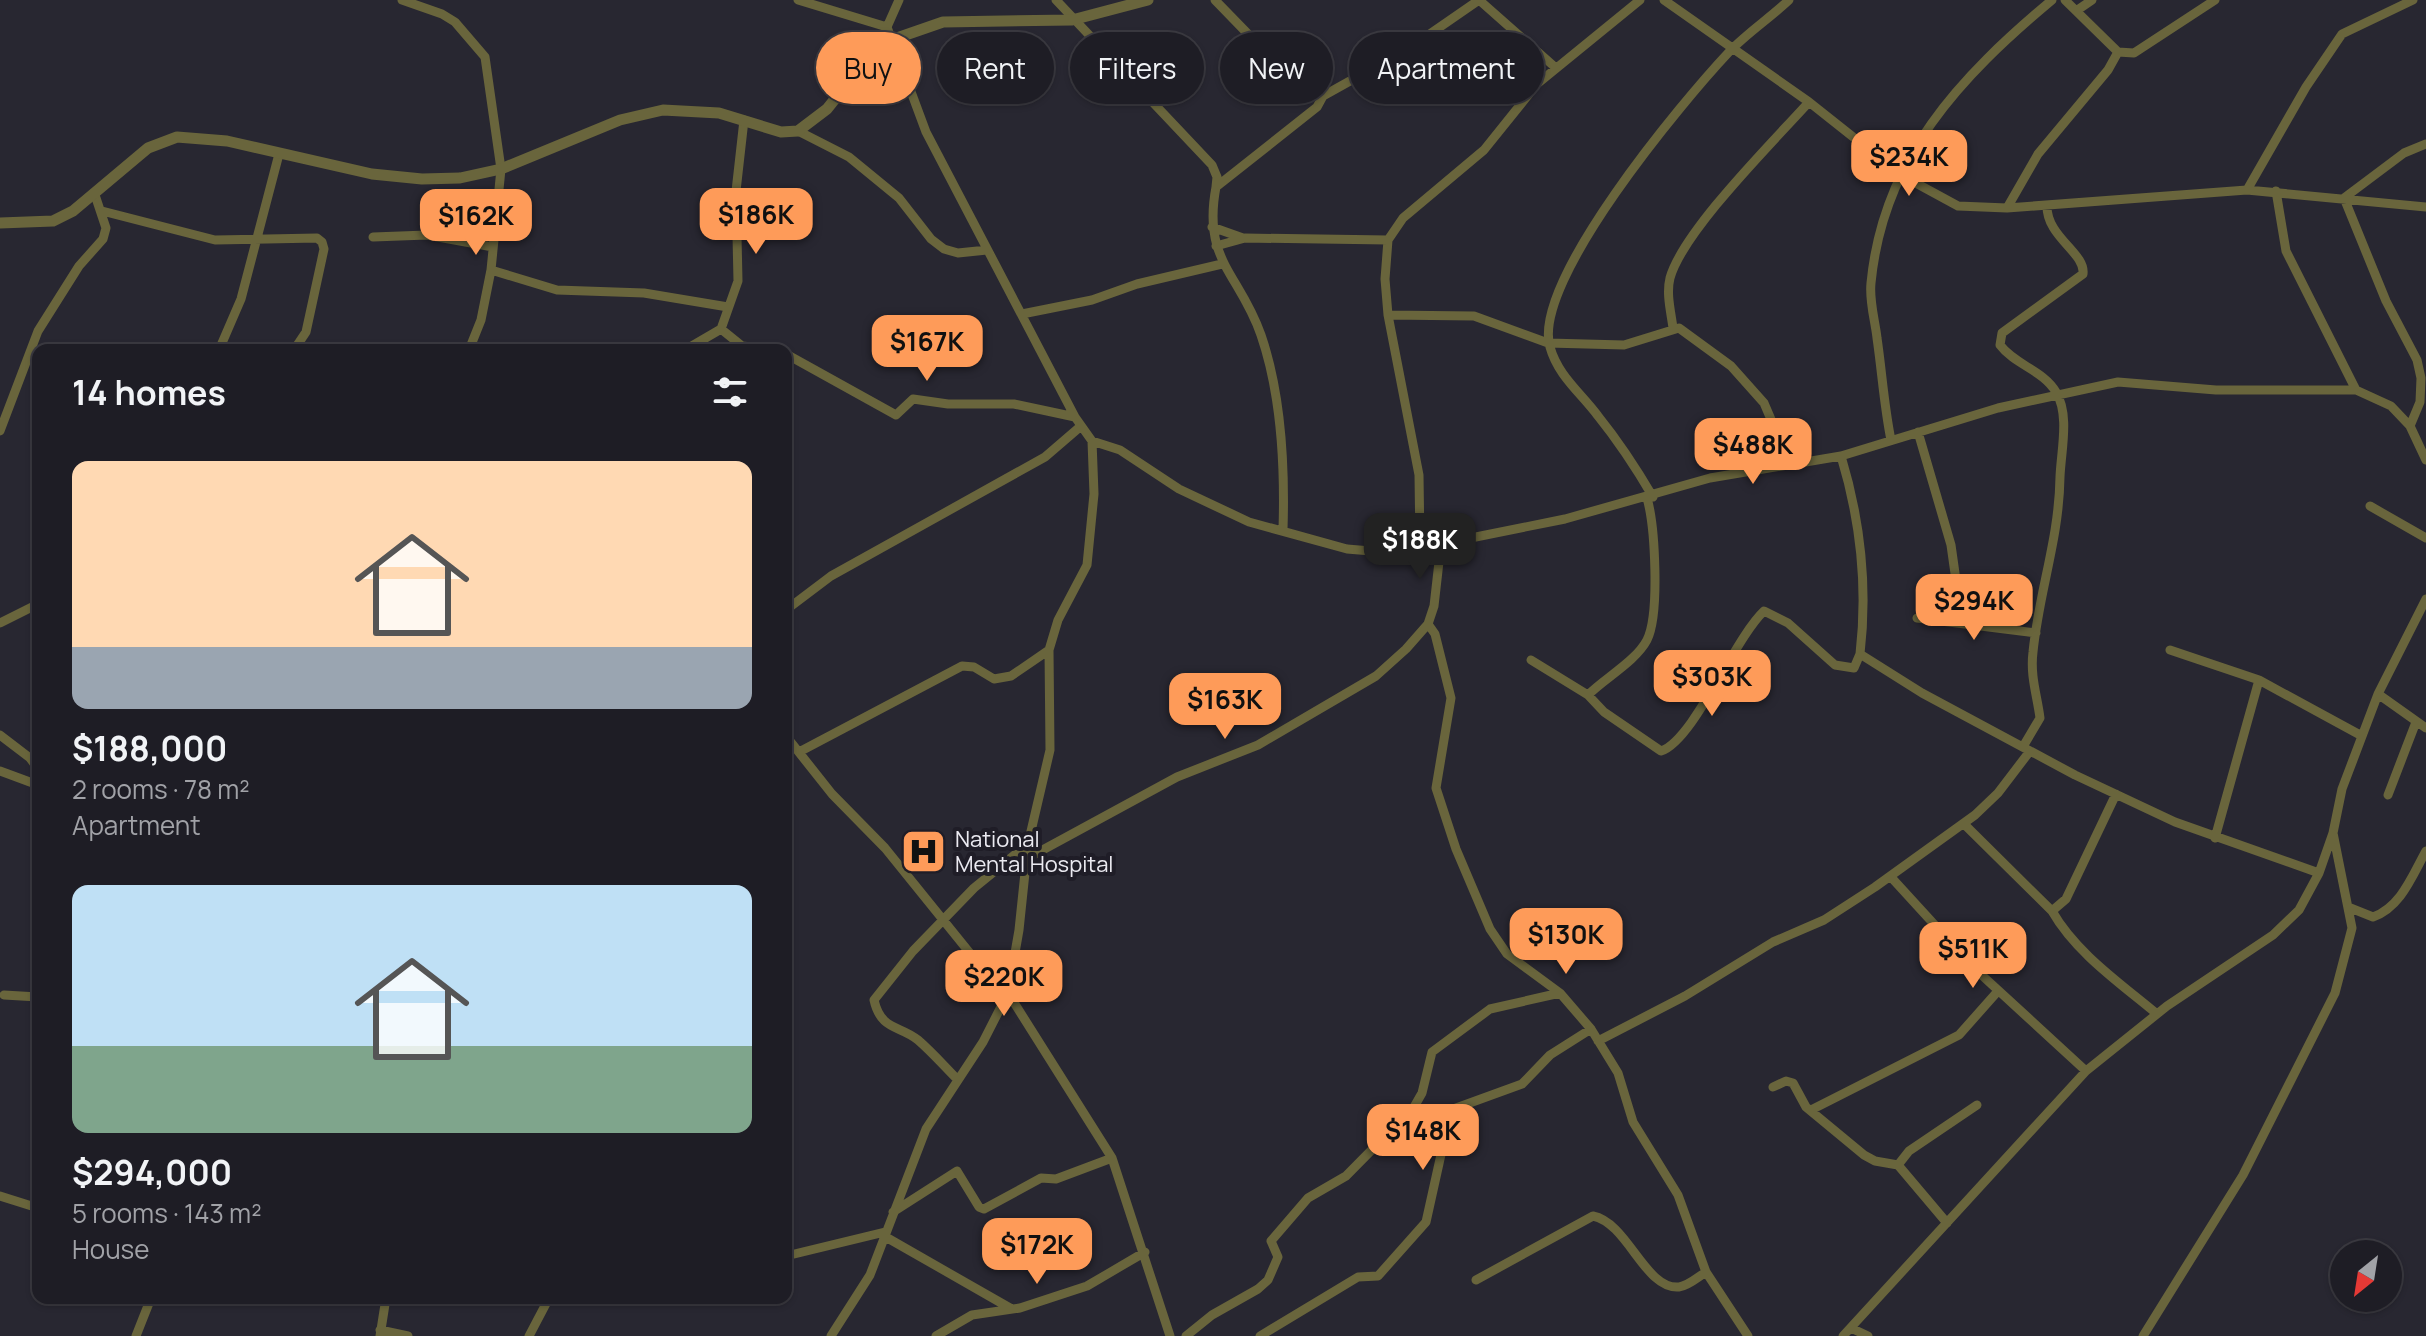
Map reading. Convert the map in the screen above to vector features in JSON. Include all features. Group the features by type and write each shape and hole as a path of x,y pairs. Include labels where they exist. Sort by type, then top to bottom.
{"street":[{"path":"402,0 442,14 480,48 485,57 501,169 491,270 481,320 471,344"},
{"path":"798,0 887,27 890,32"},
{"path":"887,27 899,0"},
{"path":"1056,0 1212,165 1217,177 1212,227 1216,246 1222,264 1262,337 1285,471 1283,530"},
{"path":"914,32 943,22 967,19 1072,20 1148,0"},
{"path":"1215,0 1246,32"},
{"path":"1333,90 1411,47 1479,0 1556,68"},
{"path":"1420,545 1419,475 1388,315 1385,279 1388,240 1403,218 1484,150 1537,84 1640,0"},
{"path":"1664,0 1809,102 1901,175 1958,206 2007,208 2247,190 2426,207"},
{"path":"1588,695 1647,641 1651,625 1655,542 1650,497 1626,451 1555,365 1548,343 1548,320 1556,293 1571,264 1634,169 1684,102 1732,48 1789,0"},
{"path":"1891,440 1870,287 1878,238 1903,165 1933,118 1989,56 2052,0"},
{"path":"2065,0 2118,52 2134,53 2215,0"},
{"path":"2076,11 2092,0"},
{"path":"2247,190 2306,87 2342,34 2413,0"},
{"path":"2007,208 2038,154 2108,70 2118,52"},
{"path":"1673,328 1669,289 1678,261 1739,180 1809,102"},
{"path":"798,131 831,104"},
{"path":"831,1336 870,1275 926,1129 1008,993 1028,844 1050,750 1049,650 1058,620 1087,565 1094,494 1092,441 1078,421 987,250 926,132 916,104"},
{"path":"1216,187 1319,104"},
{"path":"0,223 53,221 95,195 148,148 177,137 227,141 372,174 422,179 460,178 501,169 620,120 663,110 719,113 781,132 798,131 849,157 899,198 931,239 944,249 958,253 987,250"},
{"path":"695,344 721,329 738,281 736,191 744,120"},
{"path":"2344,198 2404,153 2426,144"},
{"path":"222,344 241,299 279,154"},
{"path":"2276,191 2286,251 2356,390"},
{"path":"33,344 79,266 103,239 106,228 95,195"},
{"path":"2344,198 2386,301 2417,360 2421,378 2420,402 2410,426"},
{"path":"1598,1041 1685,996 1773,942 1824,920 1890,876 1964,824 1998,793 2027,748 2040,718 2032,685 2036,633 2062,497 2063,433 2057,393 2043,378 2009,357 2000,345 2002,333 2083,274 2079,260 2050,226 2047,205"},
{"path":"102,211 215,240 317,238 324,249 306,332 298,344"},
{"path":"1212,227 1245,238"},
{"path":"373,237 427,235 493,247"},
{"path":"1216,246 1245,238 1388,240"},
{"path":"1022,314 1092,300 1137,284 1222,264"},
{"path":"491,270 557,290 644,293 728,307"},
{"path":"1388,315 1474,316 1497,321 1548,343 1624,345 1641,342 1673,328 1692,335 1731,366 1764,403 1790,464"},
{"path":"721,329 732,344"},
{"path":"0,431 32,347"},
{"path":"792,357 896,415 913,399 920,399 948,404 1014,404 1078,421"},
{"path":"1092,441 1120,450 1179,489 1249,522 1347,549 1390,551 1565,519 1710,478 1841,456 2057,393 2118,382 2209,390 2356,390 2391,406 2410,426 2426,460"},
{"path":"792,605 831,576 1045,457 1078,421"},
{"path":"1918,432 1951,545 1962,623"},
{"path":"1531,660 1588,695 1604,712 1661,751 1668,749 1687,726 1764,611 1788,623 1835,665 1854,668 1860,654 1866,603 1858,511 1841,456"},
{"path":"2370,506 2426,538"},
{"path":"1026,859 1165,784 1258,745 1301,717 1354,692 1396,659 1428,624 1434,606 1441,544"},
{"path":"1843,1336 2086,1071 2157,1014 2288,923 2319,873 2333,833 2342,789 2378,694 2426,599"},
{"path":"0,623 32,607"},
{"path":"1917,618 2036,633"},
{"path":"1428,624 1435,634 1451,698 1436,788 1456,849 1498,943 1507,954 1560,993 1591,1029 1618,1073 1633,1122 1678,1195 1706,1272 1748,1336"},
{"path":"799,752 962,666 974,667 994,679 1011,676 1049,650"},
{"path":"2170,650 2259,680 2362,736"},
{"path":"1860,654 1922,693 2116,794 2215,838 2319,873"},
{"path":"2215,838 2259,680"},
{"path":"2378,694 2426,728"},
{"path":"2388,795 2416,722"},
{"path":"0,735 32,756"},
{"path":"792,743 832,794 885,848 942,923 1008,993 1112,1158 1170,1336"},
{"path":"0,771 32,783"},
{"path":"2052,911 2066,899 2116,794"},
{"path":"1964,824 2052,911 2060,926 2092,960 2157,1014"},
{"path":"2143,1336 2243,1175 2335,993 2352,928 2333,833"},
{"path":"958,1080 918,1040 892,1029 876,1008 874,1000 913,951 974,888 1028,844"},
{"path":"2348,907 2373,917 2387,912 2404,892 2426,851"},
{"path":"1890,876 1998,991 2086,1071"},
{"path":"1811,1110 1959,1035 1969,1025 1970,1017 1998,991"},
{"path":"1186,1336 1212,1315 1268,1280 1278,1257 1271,1241 1308,1198 1346,1176 1414,1107 1422,1093 1432,1052 1490,1009 1560,993"},
{"path":"4,995 32,997"},
{"path":"1260,1336 1325,1294 1337,1291 1358,1277 1378,1276 1426,1222 1448,1123 1456,1108 1522,1084 1550,1055 1591,1029"},
{"path":"1773,1087 1786,1081 1793,1083 1811,1110 1864,1155 1875,1161 1898,1165 1947,1223"},
{"path":"1898,1165 1909,1151 1977,1105"},
{"path":"893,1213 957,1171 979,1207 984,1209 1041,1178 1056,1179 1112,1158"},
{"path":"0,1196 32,1206"},
{"path":"1476,1280 1593,1216 1612,1225 1650,1273 1669,1286 1682,1287 1706,1272"},
{"path":"792,1255 884,1234 1010,1308"},
{"path":"936,1336 972,1315 1020,1308 1087,1286 1145,1252"},
{"path":"136,1336 149,1304"},
{"path":"385,1304 380,1333 408,1336"},
{"path":"529,1336 546,1304"},
{"path":"1851,1328 1868,1336"}],"place":[{"name":"National Mental Hospital","path":"924,852"}]}
